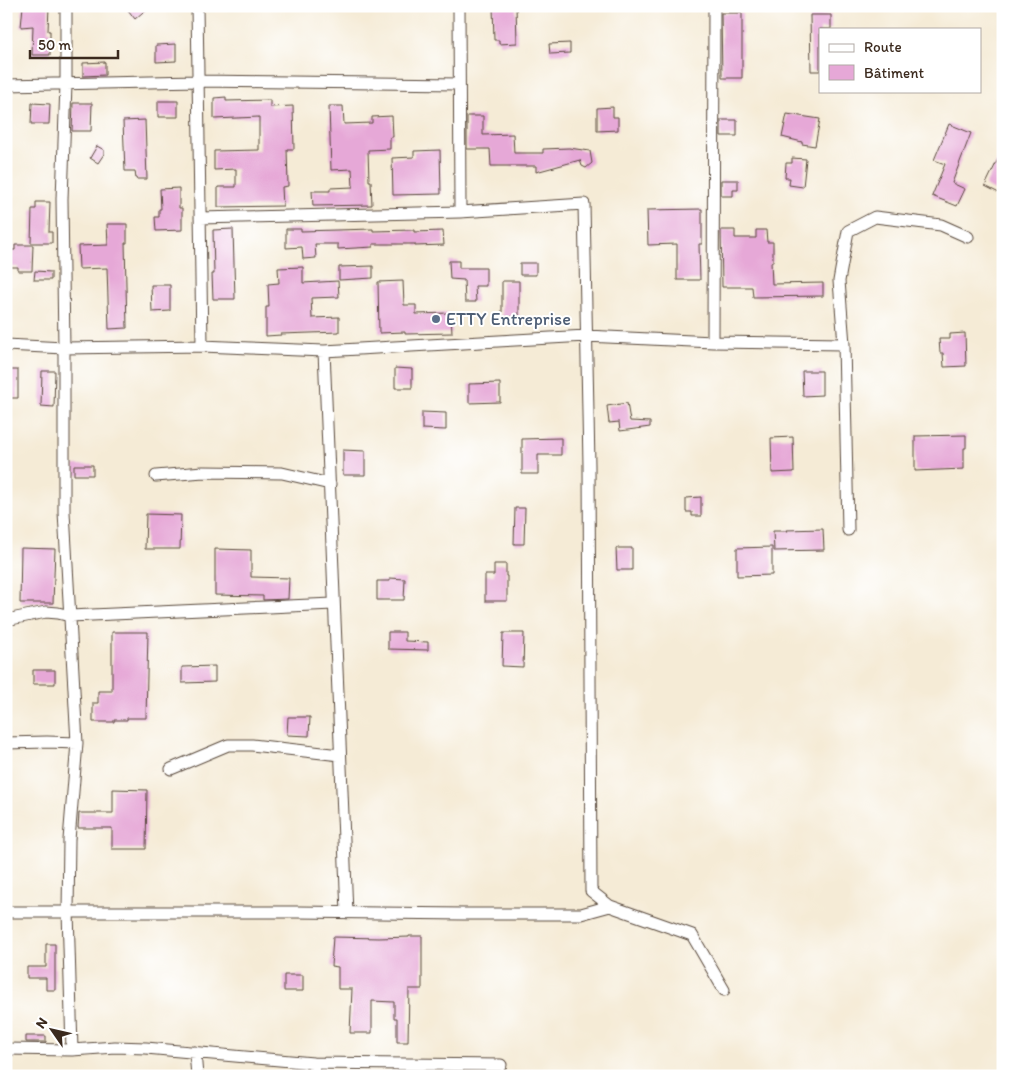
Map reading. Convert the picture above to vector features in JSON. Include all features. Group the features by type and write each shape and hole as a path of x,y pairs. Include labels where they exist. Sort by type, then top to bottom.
{"street":[{"path":"66,6 66,84 62,199 64,512 77,743 70,840 68,911 72,1050"},
{"path":"197,6 202,346"},
{"path":"459,6 460,212"},
{"path":"713,342 714,6"},
{"path":"6,85 198,81 459,84"},
{"path":"200,218 460,212 584,204 589,475 591,891 610,906 692,935 724,990"},
{"path":"848,530 844,344 839,282 848,231 875,217 941,225 968,237"},
{"path":"6,345 64,348 202,346 324,351 586,336 713,342 844,344"},
{"path":"324,351 347,913"},
{"path":"156,476 203,472 282,474 330,484"},
{"path":"6,620 46,612 70,616 334,604"},
{"path":"6,743 77,743"},
{"path":"171,769 228,745 252,745 340,755"},
{"path":"6,912 581,914 610,906"},
{"path":"6,1049 146,1048 313,1063 500,1065"},
{"path":"195,1052 197,1076"},
{"path":"313,1063 314,1076"}],"building":[{"path":"23,6 49,6 48,31 50,31 50,55 32,55 33,26 21,27"},
{"path":"125,6 150,6 135,19"},
{"path":"493,6 516,6 517,43 499,44 499,40 494,40"},
{"path":"721,13 742,13 742,78 722,78"},
{"path":"810,15 831,15 831,28 819,28 819,71 811,71"},
{"path":"570,43 570,53 550,54 549,44"},
{"path":"176,44 176,61 156,62 156,45"},
{"path":"105,62 105,75 83,76 83,63"},
{"path":"226,97 226,101 270,100 270,107 293,106 294,149 287,149 288,186 282,187 283,206 218,207 218,187 236,187 236,169 214,170 214,151 259,150 259,117 214,119 214,98"},
{"path":"158,101 178,101 178,117 158,117"},
{"path":"32,103 50,104 49,124 31,124"},
{"path":"73,103 92,103 91,131 72,131"},
{"path":"329,106 343,106 344,124 372,123 372,117 392,116 393,137 390,137 390,149 368,150 372,205 313,206 312,191 330,191 330,188 353,187 352,169 331,170"},
{"path":"613,107 613,117 618,117 618,130 597,131 597,108"},
{"path":"787,114 820,119 815,146 782,137"},
{"path":"467,116 483,116 483,135 513,134 514,153 543,153 543,149 569,148 590,151 592,163 586,168 582,166 580,160 536,172 536,166 491,166 490,149 467,149"},
{"path":"145,120 147,179 136,179 135,171 125,171 123,121"},
{"path":"721,120 737,120 737,136 721,136"},
{"path":"949,124 971,133 952,183 965,189 957,206 932,196 945,164 934,160"},
{"path":"97,146 104,150 104,154 98,163 90,158"},
{"path":"1003,149 1003,195 985,186"},
{"path":"440,150 441,194 393,195 392,158 414,157 414,151"},
{"path":"792,158 806,159 803,187 789,185 790,178 785,178 786,163 792,163"},
{"path":"721,180 738,180 738,190 733,190 733,196 721,196"},
{"path":"179,188 179,208 182,208 182,230 156,231 155,217 159,217 159,209 161,209 160,189"},
{"path":"36,202 50,202 49,232 52,232 52,243 31,243 32,209 36,209"},
{"path":"702,209 702,244 699,244 700,280 677,280 677,244 648,245 647,210"},
{"path":"107,224 127,224 127,243 125,243 127,328 109,329 107,268 79,269 78,246 108,245"},
{"path":"233,229 235,299 213,299 213,230"},
{"path":"286,229 301,229 301,231 373,229 373,231 443,231 444,245 373,244 373,247 338,249 338,244 315,244 316,258 303,259 302,247 286,248"},
{"path":"721,230 735,230 735,238 756,238 756,230 766,230 767,242 773,242 773,262 771,262 772,284 823,283 823,296 753,297 752,287 722,287"},
{"path":"15,245 33,245 32,271 18,271 18,267 6,267 6,250 15,250"},
{"path":"449,261 459,261 459,268 486,268 486,286 475,286 476,302 465,302 464,280 450,279"},
{"path":"520,263 536,263 536,275 520,275"},
{"path":"373,266 373,278 339,280 339,267"},
{"path":"303,267 303,283 338,281 339,297 311,298 312,318 339,317 339,332 266,336 266,307 269,307 268,284 279,283 278,268"},
{"path":"35,271 51,272 51,280 34,280"},
{"path":"403,281 404,305 416,305 416,314 451,313 452,333 379,333 378,282"},
{"path":"502,281 519,281 519,317 502,317"},
{"path":"151,285 170,285 170,311 152,312"},
{"path":"965,333 966,366 944,367 939,339 950,339 950,334"},
{"path":"395,368 412,369 412,388 395,388"},
{"path":"6,370 18,370 18,398 6,398"},
{"path":"42,371 55,371 54,407 41,406"},
{"path":"802,371 822,371 822,395 803,396"},
{"path":"500,383 500,402 469,403 469,384"},
{"path":"627,403 630,421 650,422 650,427 620,431 619,422 609,423 607,406"},
{"path":"422,412 446,413 446,430 422,429"},
{"path":"966,435 964,469 915,471 915,436"},
{"path":"793,437 794,472 772,473 771,438"},
{"path":"561,438 561,455 538,455 538,474 522,474 522,439"},
{"path":"343,450 365,451 365,475 343,475"},
{"path":"74,465 93,465 93,475 74,475"},
{"path":"701,497 701,516 692,516 692,512 686,512 686,498"},
{"path":"515,508 525,508 524,544 514,544"},
{"path":"146,514 181,515 180,549 145,549"},
{"path":"823,529 824,550 774,551 773,531"},
{"path":"772,547 772,575 737,576 737,548"},
{"path":"21,548 55,549 53,603 20,603"},
{"path":"616,548 632,548 632,570 617,570"},
{"path":"215,549 251,550 251,577 289,578 288,599 263,600 263,596 215,595"},
{"path":"494,564 506,564 507,601 485,601 485,575 494,575"},
{"path":"390,578 405,579 404,600 377,600 377,581 390,581"},
{"path":"112,632 148,632 146,718 127,718 127,720 114,720 114,722 93,722 93,703 98,703 98,691 112,691"},
{"path":"388,632 405,632 405,641 428,642 428,650 388,649"},
{"path":"503,633 524,633 523,667 502,666"},
{"path":"215,666 215,682 182,683 182,667"},
{"path":"33,670 55,670 55,684 33,684"},
{"path":"288,717 310,717 309,736 287,735"},
{"path":"113,789 147,790 146,849 112,849 112,828 78,828 79,813 113,813"},
{"path":"422,936 422,989 409,989 408,1042 397,1042 397,1018 394,1018 394,1002 372,1001 372,1033 350,1033 352,989 338,989 338,967 331,966 333,937 379,938"},
{"path":"46,944 55,944 55,990 46,990 46,978 27,978 27,967 46,967"},
{"path":"284,975 303,975 303,991 284,991"},
{"path":"26,1036 46,1036 46,1042 26,1042"}],"place":[{"name":"ETTY Entreprise","path":"436,319"}]}
